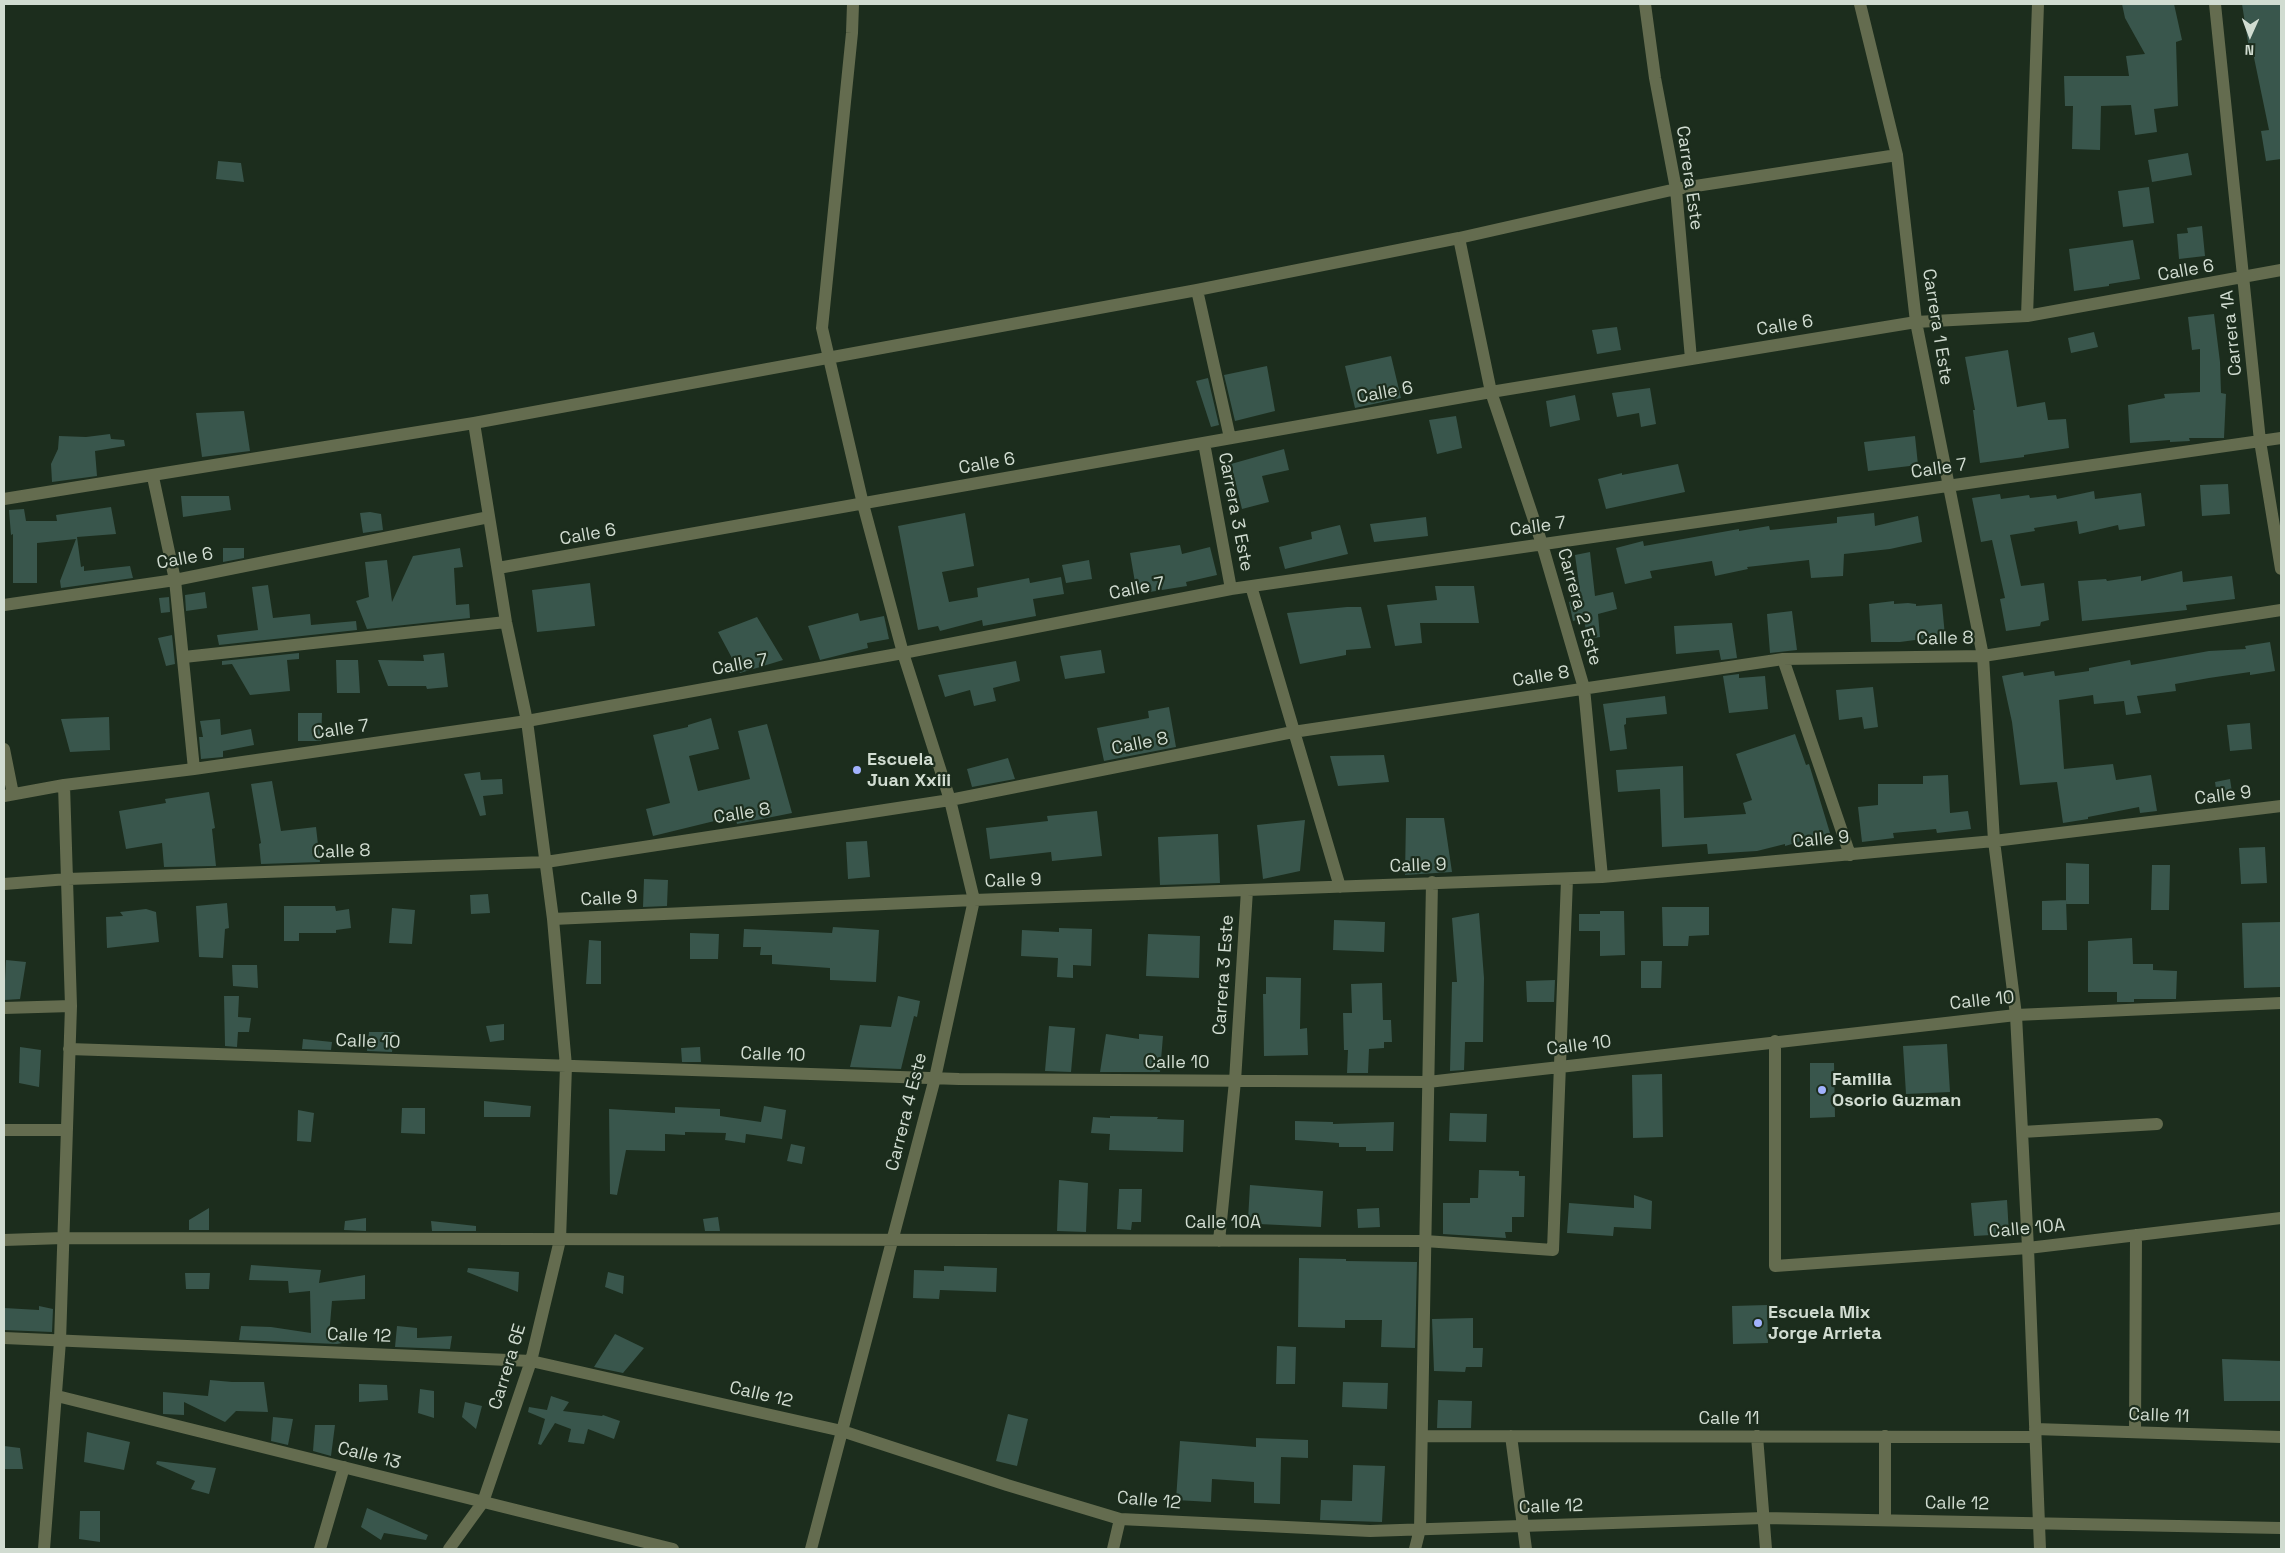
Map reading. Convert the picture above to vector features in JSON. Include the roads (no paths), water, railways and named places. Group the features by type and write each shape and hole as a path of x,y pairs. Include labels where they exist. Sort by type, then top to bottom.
{"street":[{"name":"Carrera 4 Este","path":"811,1549 935,1078 974,900 950,800 903,653 863,504 829,358 822,319 852,33 853,4"},
{"name":"Carrera Este","path":"1645,4 1655,78 1676,189 1691,359"},
{"name":"Carrera 1 Este","path":"1860,4 1897,155 1916,322 1983,656 1994,841 2016,1015 2028,1248 2040,1549"},
{"path":"2027,316 2038,4"},
{"name":"Carrera 1A","path":"2215,4 2260,441 2281,569"},
{"path":"4,499 153,477 474,423 1197,290 1460,238 1676,189 1897,155"},
{"name":"Carrera 2 Este","path":"1460,238 1491,392 1542,544 1584,688 1602,877"},
{"name":"Calle 6","path":"498,568 1491,392 1916,322 2027,316 2281,270"},
{"path":"1197,290 1230,438"},
{"name":"Carrera 6E","path":"449,1549 483,1502 530,1361 560,1240 566,1066 553,919 526,721 506,622 474,423"},
{"name":"Calle 7","path":"9,795 64,784 194,769 526,721 903,653 1231,589 2281,438"},
{"name":"Carrera 3 Este","path":"1204,442 1231,589"},
{"path":"153,477 175,580 194,769"},
{"name":"Calle 6","path":"4,605 175,580 489,516"},
{"name":"Carrera 3 Este","path":"1251,586 1340,887"},
{"name":"Calle 8","path":"4,884 68,879 546,862 950,800 1293,732 1783,659 1983,656 2281,610"},
{"path":"184,657 506,622"},
{"path":"1783,659 1850,854"},
{"path":"4,749 9,795"},
{"path":"44,1549 60,1342 71,1006 64,784"},
{"name":"Calle 9","path":"553,919 974,900 1602,877 1994,841 2281,806"},
{"path":"1560,1065 1567,879"},
{"path":"1415,1549 1420,1529 1432,882"},
{"name":"Carrera 3 Este","path":"1219,1241 1235,1081 1247,890"},
{"name":"Calle 10","path":"69,1049 935,1078 1428,1082 1560,1065 2016,1015 2281,1003"},
{"path":"4,1008 71,1006"},
{"name":"Calle 10A","path":"1776,1041 1776,1266 2028,1248 2281,1218"},
{"name":"Calle 10A","path":"4,1240 63,1238 1425,1241 1553,1250 1560,1065"},
{"path":"2022,1132 2157,1124"},
{"path":"4,1130 67,1130"},
{"path":"2135,1432 2136,1235"},
{"name":"Calle 12","path":"4,1338 60,1342 530,1361 842,1431 1007,1485 1120,1518 1370,1531 1764,1518 2281,1528"},
{"name":"Calle 13","path":"57,1396 673,1549"},
{"name":"Calle 11","path":"1422,1436 1885,1436 2135,1432 2281,1437"},
{"path":"1511,1436 1526,1549"},
{"path":"1757,1436 1766,1549"},
{"path":"1885,1436 1885,1520"},
{"path":"320,1549 344,1467"},
{"path":"1113,1549 1120,1518"}],"place":[{"name":"Escuela Juan Xxiii","path":"857,770"},
{"name":"Familia Osorio Guzman","path":"1822,1090"},
{"name":"Escuela Mix Jorge Arrieta","path":"1758,1323"}]}
